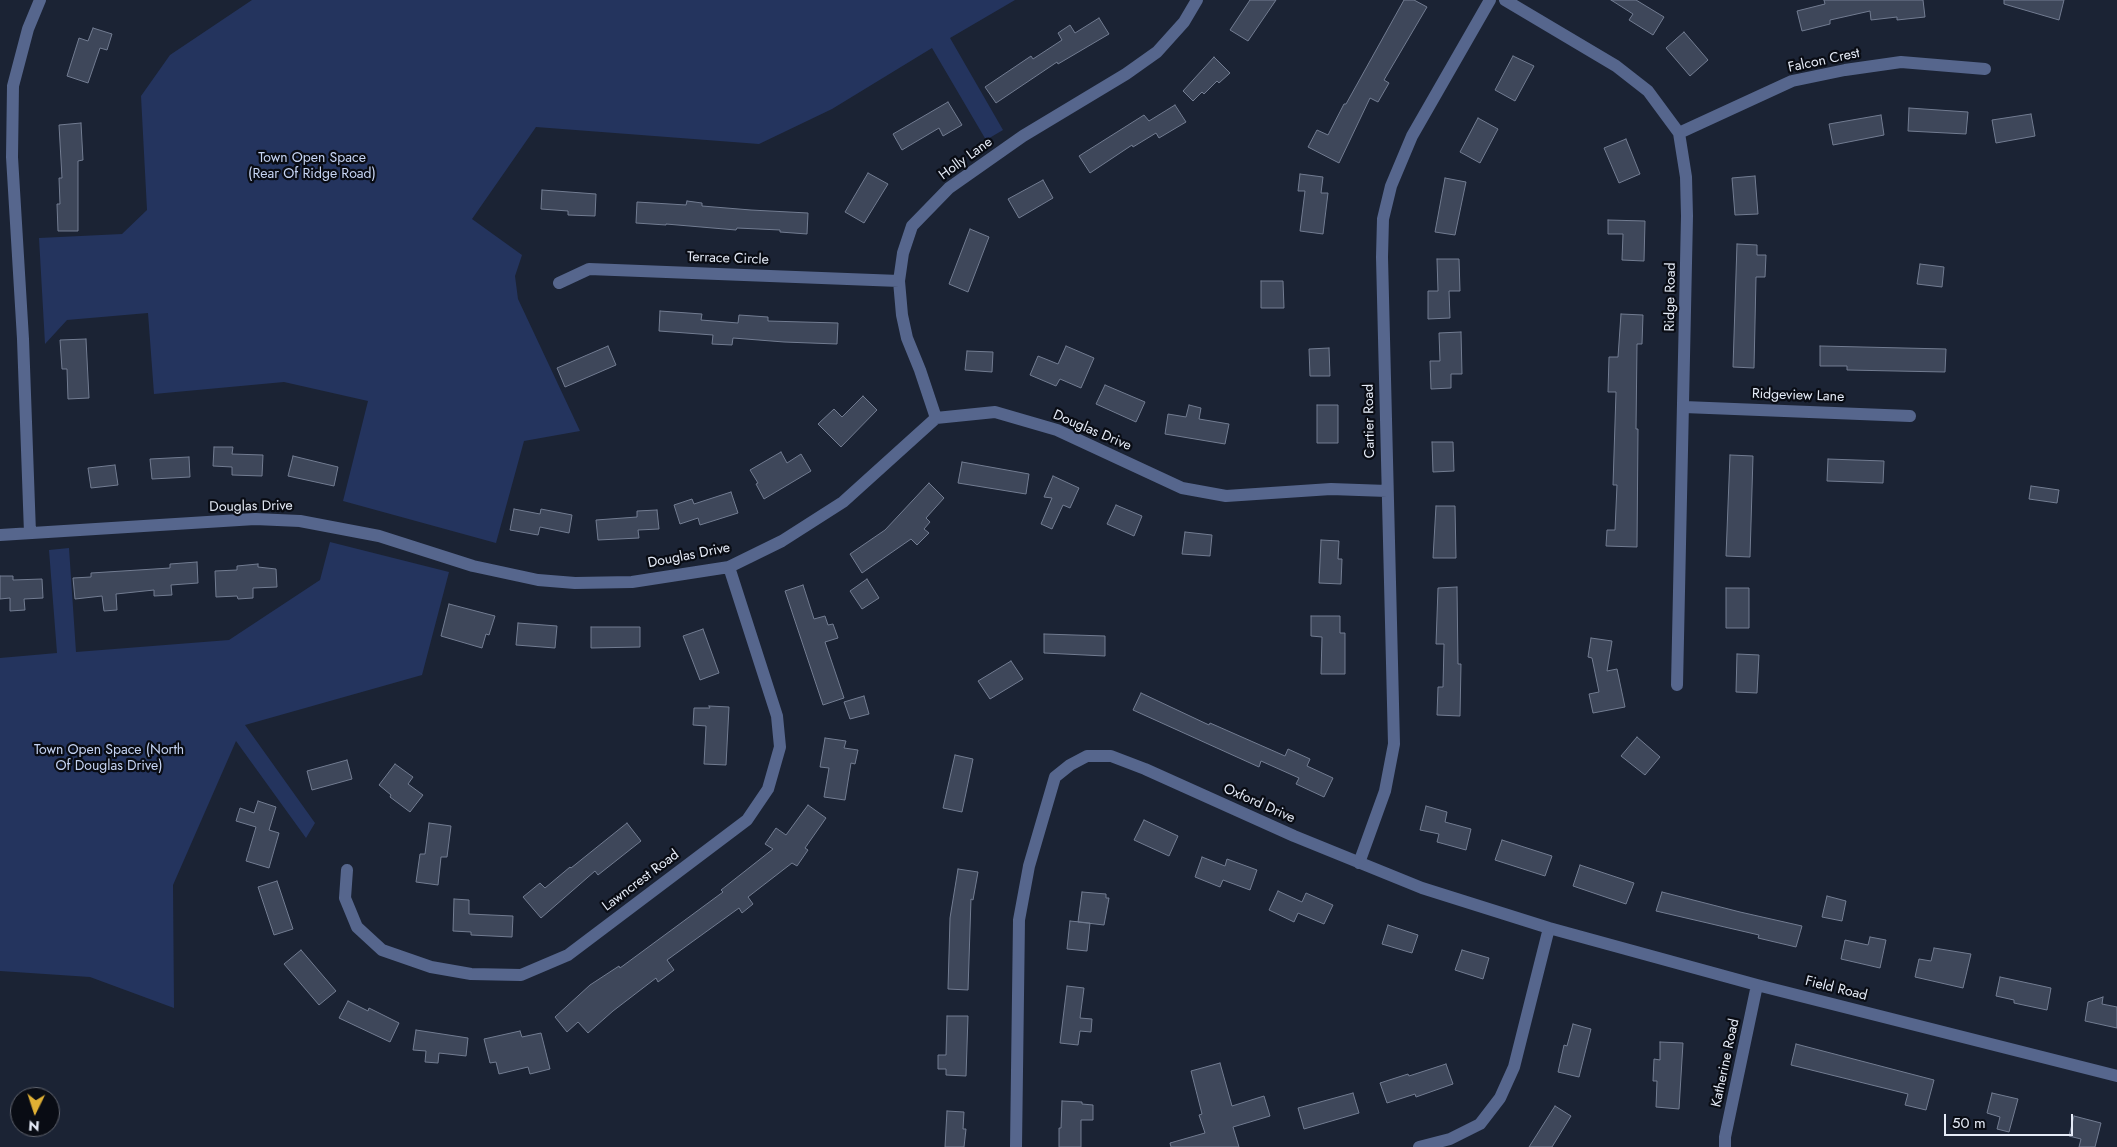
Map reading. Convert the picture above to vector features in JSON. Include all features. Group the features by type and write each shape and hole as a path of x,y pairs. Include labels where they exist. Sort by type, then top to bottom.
{"street":[{"path":"30,533 23,339 12,157 14,86 28,29 40,0"},
{"name":"Holly Lane","path":"936,418 907,338 902,315 899,282 903,253 912,226 949,188 1023,136 1126,74 1157,52 1184,22 1197,0"},
{"name":"Cartier Road","path":"1359,863 1385,791 1394,744 1382,257 1383,219 1391,186 1412,136 1490,0"},
{"name":"Ridge Road","path":"1505,0 1616,66 1648,91 1679,133 1686,177 1687,216 1677,685"},
{"name":"Falcon Crest","path":"1679,133 1792,81 1845,70 1901,62 1985,69"},
{"name":"Terrace Circle","path":"559,282 588,269 899,282"},
{"name":"Ridgeview Lane","path":"1684,407 1910,416"},
{"name":"Douglas Drive","path":"0,535 254,519 300,521 379,536 473,566 538,580 575,583 632,582 729,567 782,541 843,502 936,418 994,412 1057,430 1182,488 1226,496 1331,489 1387,491"},
{"name":"Lawncrest Road","path":"347,870 345,898 357,927 382,950 431,968 472,974 521,975 568,955 747,820 768,789 780,747 776,716 729,567"},
{"name":"Oxford Drive","path":"1016,1147 1019,920 1029,866 1055,777 1070,765 1087,756 1110,756 1146,768 1294,836 1359,863 1422,888 1549,928"},
{"path":"1419,1147 1450,1139 1480,1124 1500,1098 1514,1068 1549,928"},
{"name":"Field Road","path":"1549,928 1757,985 2117,1076"},
{"name":"Katherine Road","path":"1725,1147 1725,1137 1757,985"}],"green space":[{"name":"Town Open Space (Rear Of Ridge Road)","path":"252,0 1015,0 950,38 1003,130 986,140 932,48 832,109 759,144 536,127 472,219 522,255 515,276 518,299 580,431 524,441 496,543 343,501 368,401 284,382 154,394 148,313 67,320 45,344 39,238 122,234 147,210 141,96 170,55"},
{"name":"Town Open Space (North Of Douglas Drive)","path":"330,542 449,572 422,675 245,725 315,823 306,838 236,741 173,885 174,1008 90,977 0,971 0,658 57,653 49,550 69,548 76,652 229,640 320,580"}],"building":[{"path":"1250,0 1276,0 1248,41 1230,30"},
{"path":"1404,0 1414,0 1427,7 1384,80 1389,83 1378,102 1370,98 1339,163 1308,147 1317,130 1328,135"},
{"path":"1611,0 1636,0 1664,17 1653,35 1629,20 1633,14"},
{"path":"1824,0 1923,0 1925,17 1897,20 1897,17 1871,20 1870,11 1830,20 1830,24 1802,31 1797,11 1825,4"},
{"path":"2004,0 2064,0 2059,20 2004,4"},
{"path":"1099,18 1109,34 1058,64 1057,62 996,103 985,87 1031,56 1033,59 1062,40 1058,33 1070,25 1075,33"},
{"path":"93,28 112,34 107,50 100,48 88,83 67,76 79,38 88,41"},
{"path":"1684,32 1708,60 1690,76 1666,48"},
{"path":"1513,56 1534,66 1515,101 1495,90"},
{"path":"1214,57 1230,73 1219,83 1217,81 1204,94 1202,92 1193,101 1183,91"},
{"path":"948,102 962,125 943,136 939,128 902,150 893,134"},
{"path":"1175,105 1186,122 1159,138 1156,133 1133,147 1132,145 1090,173 1079,156 1144,115 1149,121"},
{"path":"1909,108 1968,112 1966,134 1908,131"},
{"path":"2031,114 2035,136 1996,143 1992,120"},
{"path":"1881,115 1884,135 1833,145 1829,124"},
{"path":"1478,118 1498,129 1480,163 1460,152"},
{"path":"81,123 83,160 78,161 78,231 58,231 57,204 60,204 59,178 62,178 59,125"},
{"path":"1626,139 1640,174 1619,183 1604,148"},
{"path":"868,173 888,184 864,223 845,212"},
{"path":"1300,174 1323,177 1321,193 1328,193 1323,234 1300,231 1305,191 1298,191"},
{"path":"1755,176 1758,214 1735,215 1732,178"},
{"path":"1445,178 1466,182 1455,235 1435,232"},
{"path":"1043,180 1053,198 1019,218 1008,199"},
{"path":"542,190 596,194 595,216 568,215 568,211 541,209"},
{"path":"687,201 702,203 702,206 808,213 807,234 780,232 780,230 737,228 736,230 636,223 637,202 686,205"},
{"path":"1608,220 1645,221 1644,261 1622,260 1623,234 1608,234"},
{"path":"970,229 989,237 968,292 949,284"},
{"path":"1737,244 1757,245 1757,255 1766,255 1765,277 1756,277 1754,368 1733,367"},
{"path":"1437,259 1459,259 1460,291 1449,291 1450,318 1428,319 1428,291 1438,291"},
{"path":"1920,264 1944,267 1942,287 1917,284"},
{"path":"1261,281 1283,281 1284,308 1261,308"},
{"path":"660,311 702,314 701,320 738,323 739,315 768,317 768,321 838,323 837,344 733,338 732,345 712,344 713,335 659,331"},
{"path":"1621,314 1643,315 1642,344 1637,344 1637,547 1606,546 1607,530 1615,530 1617,485 1613,485 1616,392 1608,392 1609,357 1618,357"},
{"path":"1461,332 1462,374 1451,374 1451,388 1431,389 1430,361 1440,361 1439,333"},
{"path":"86,339 89,398 68,399 67,369 62,369 60,340"},
{"path":"608,346 616,365 565,387 557,368"},
{"path":"1066,346 1094,358 1081,388 1060,379 1056,386 1030,375 1038,356 1058,364"},
{"path":"1820,346 1946,349 1945,372 1847,370 1847,366 1820,366"},
{"path":"1329,348 1330,376 1310,376 1309,349"},
{"path":"967,351 993,352 992,372 965,370"},
{"path":"1105,385 1145,402 1136,422 1096,404"},
{"path":"863,396 877,410 841,447 818,424 834,409 842,417"},
{"path":"1189,405 1201,408 1199,419 1229,424 1225,444 1165,434 1168,414 1186,417"},
{"path":"1317,405 1338,405 1338,443 1317,443"},
{"path":"1432,442 1453,442 1454,471 1433,472"},
{"path":"214,447 233,447 232,454 263,455 262,476 232,475 232,467 213,466"},
{"path":"781,452 787,463 801,454 811,471 764,499 756,484 758,483 750,470"},
{"path":"1730,455 1753,456 1750,557 1726,556"},
{"path":"293,456 338,467 334,486 288,476"},
{"path":"189,457 190,477 152,479 150,459"},
{"path":"1828,459 1884,461 1883,483 1827,481"},
{"path":"962,462 1029,474 1026,494 958,483"},
{"path":"115,465 118,485 91,488 88,468"},
{"path":"1053,476 1079,488 1070,508 1063,505 1052,529 1041,524 1052,498 1044,497"},
{"path":"929,483 944,498 926,518 930,522 924,529 929,533 917,545 911,539 862,573 850,554 885,530"},
{"path":"2031,486 2059,490 2057,503 2029,499"},
{"path":"731,492 738,513 700,525 698,518 680,524 674,505 692,499 694,504"},
{"path":"1116,505 1142,516 1134,536 1107,524"},
{"path":"1436,506 1455,506 1456,558 1433,558"},
{"path":"514,509 540,514 541,509 572,515 569,533 540,527 538,535 510,530"},
{"path":"657,510 659,529 638,530 639,538 598,540 596,520 637,517 637,511"},
{"path":"1185,532 1212,535 1210,556 1182,554"},
{"path":"1321,540 1339,541 1338,559 1342,559 1341,584 1319,583"},
{"path":"197,562 198,583 171,585 172,595 154,596 154,590 116,594 117,610 104,611 102,596 75,599 73,578 91,577 91,573 170,568 170,564"},
{"path":"258,564 258,567 276,569 277,587 253,588 253,598 238,599 237,596 216,597 215,571 237,570 237,566"},
{"path":"0,576 13,576 13,580 42,579 43,598 24,599 25,610 10,611 10,598 0,599"},
{"path":"867,579 879,598 862,609 850,591"},
{"path":"803,585 814,619 825,616 828,625 833,624 838,638 825,642 844,698 823,705 785,591"},
{"path":"1457,587 1458,664 1461,664 1460,716 1437,715 1438,687 1443,687 1444,644 1436,644 1438,588"},
{"path":"1726,588 1749,588 1749,628 1726,628"},
{"path":"449,604 495,616 489,635 486,634 482,648 441,636"},
{"path":"1311,616 1340,616 1340,633 1345,633 1345,674 1321,674 1322,637 1311,636"},
{"path":"518,623 557,626 555,648 516,645"},
{"path":"591,627 640,627 640,647 591,648"},
{"path":"703,629 719,673 700,680 683,636"},
{"path":"1044,634 1105,636 1105,656 1044,653"},
{"path":"1591,638 1612,641 1607,671 1617,669 1625,707 1593,713 1589,694 1599,692 1592,658 1588,657"},
{"path":"1737,654 1759,655 1757,693 1736,692"},
{"path":"1011,661 1023,679 990,699 978,681"},
{"path":"1141,693 1209,725 1210,723 1285,756 1288,749 1310,759 1307,766 1333,778 1324,797 1296,784 1299,778 1261,761 1259,767 1133,710"},
{"path":"864,696 869,714 850,719 844,702"},
{"path":"709,706 729,707 726,765 704,764 706,726 693,725 694,708 710,708"},
{"path":"1637,737 1660,757 1645,775 1621,756"},
{"path":"825,738 846,741 844,748 858,750 855,764 851,763 845,800 824,797 829,768 820,767"},
{"path":"955,755 973,759 962,812 943,808"},
{"path":"347,760 352,779 312,790 307,771"},
{"path":"395,764 413,777 408,784 423,795 410,812 390,797 391,795 379,785"},
{"path":"258,801 276,807 269,830 279,833 269,868 246,861 256,827 236,821 240,808 254,813"},
{"path":"808,805 826,818 805,848 808,850 797,866 792,863 748,897 753,904 742,913 739,908 667,960 674,970 658,982 656,978 588,1033 578,1022 567,1032 555,1017 590,985 619,966 620,968 723,892 721,890 773,849 765,844 776,828 786,835"},
{"path":"1426,806 1447,812 1445,822 1471,829 1466,850 1437,842 1439,834 1420,830"},
{"path":"1144,820 1178,836 1169,856 1134,840"},
{"path":"429,823 451,826 447,857 441,857 438,885 416,882 420,854 425,854"},
{"path":"627,823 641,841 598,875 595,871 541,918 523,897 540,883 545,888"},
{"path":"1502,840 1552,856 1545,876 1495,860"},
{"path":"1202,857 1225,866 1227,859 1257,870 1250,890 1223,880 1220,887 1195,877"},
{"path":"1580,865 1634,883 1626,904 1573,886"},
{"path":"958,869 978,872 973,900 971,899 968,990 948,989 950,918"},
{"path":"277,881 293,929 274,935 258,887"},
{"path":"1278,891 1302,902 1306,893 1333,905 1324,924 1298,913 1294,922 1269,910"},
{"path":"1082,892 1106,894 1106,898 1109,898 1104,925 1078,922"},
{"path":"1662,892 1802,926 1796,947 1758,938 1759,935 1656,911"},
{"path":"1827,896 1846,901 1842,921 1822,917"},
{"path":"454,899 469,900 469,914 513,916 512,937 471,935 471,932 453,931"},
{"path":"1070,921 1090,923 1087,951 1067,949"},
{"path":"1388,925 1418,935 1412,953 1382,944"},
{"path":"1870,937 1886,940 1880,968 1841,959 1845,940 1868,945"},
{"path":"1934,948 1971,954 1963,988 1915,977 1919,959 1931,961"},
{"path":"301,950 336,991 319,1005 284,964"},
{"path":"1462,950 1489,958 1483,979 1455,970"},
{"path":"2000,977 2051,988 2047,1010 2014,1003 2014,1000 1996,996"},
{"path":"1067,986 1084,988 1080,1018 1092,1019 1091,1032 1080,1031 1078,1045 1060,1043"},
{"path":"2103,997 2102,1004 2117,1007 2117,1028 2085,1021 2088,1002"},
{"path":"348,1001 368,1011 369,1008 399,1023 390,1042 339,1018"},
{"path":"947,1016 968,1016 966,1076 946,1075 946,1069 938,1069 938,1055 946,1055"},
{"path":"1573,1024 1591,1029 1579,1077 1558,1072 1564,1045 1567,1046"},
{"path":"416,1030 468,1038 466,1056 439,1053 438,1063 425,1062 426,1051 413,1050"},
{"path":"520,1031 522,1037 541,1033 550,1069 530,1074 528,1067 499,1074 496,1062 490,1063 484,1039"},
{"path":"1660,1042 1683,1043 1679,1109 1656,1107 1657,1081 1653,1081 1654,1059 1660,1060"},
{"path":"1796,1044 1934,1080 1926,1110 1905,1105 1908,1094 1791,1065"},
{"path":"1220,1063 1232,1106 1264,1096 1270,1116 1233,1127 1239,1147 1171,1147 1170,1143 1205,1133 1199,1115 1202,1114 1191,1071"},
{"path":"1446,1064 1453,1084 1416,1097 1415,1094 1387,1103 1380,1083"},
{"path":"1353,1093 1359,1113 1304,1129 1298,1108"},
{"path":"1992,1093 2018,1099 2009,1132 1997,1129 2000,1117 1987,1113"},
{"path":"1062,1101 1082,1102 1082,1104 1093,1105 1093,1120 1081,1120 1081,1147 1059,1147"},
{"path":"1555,1106 1571,1116 1552,1147 1529,1147"},
{"path":"947,1111 964,1112 963,1129 966,1129 964,1147 945,1147"},
{"path":"2074,1116 2101,1123 2095,1147 2079,1147 2081,1139 2069,1136"}]}
